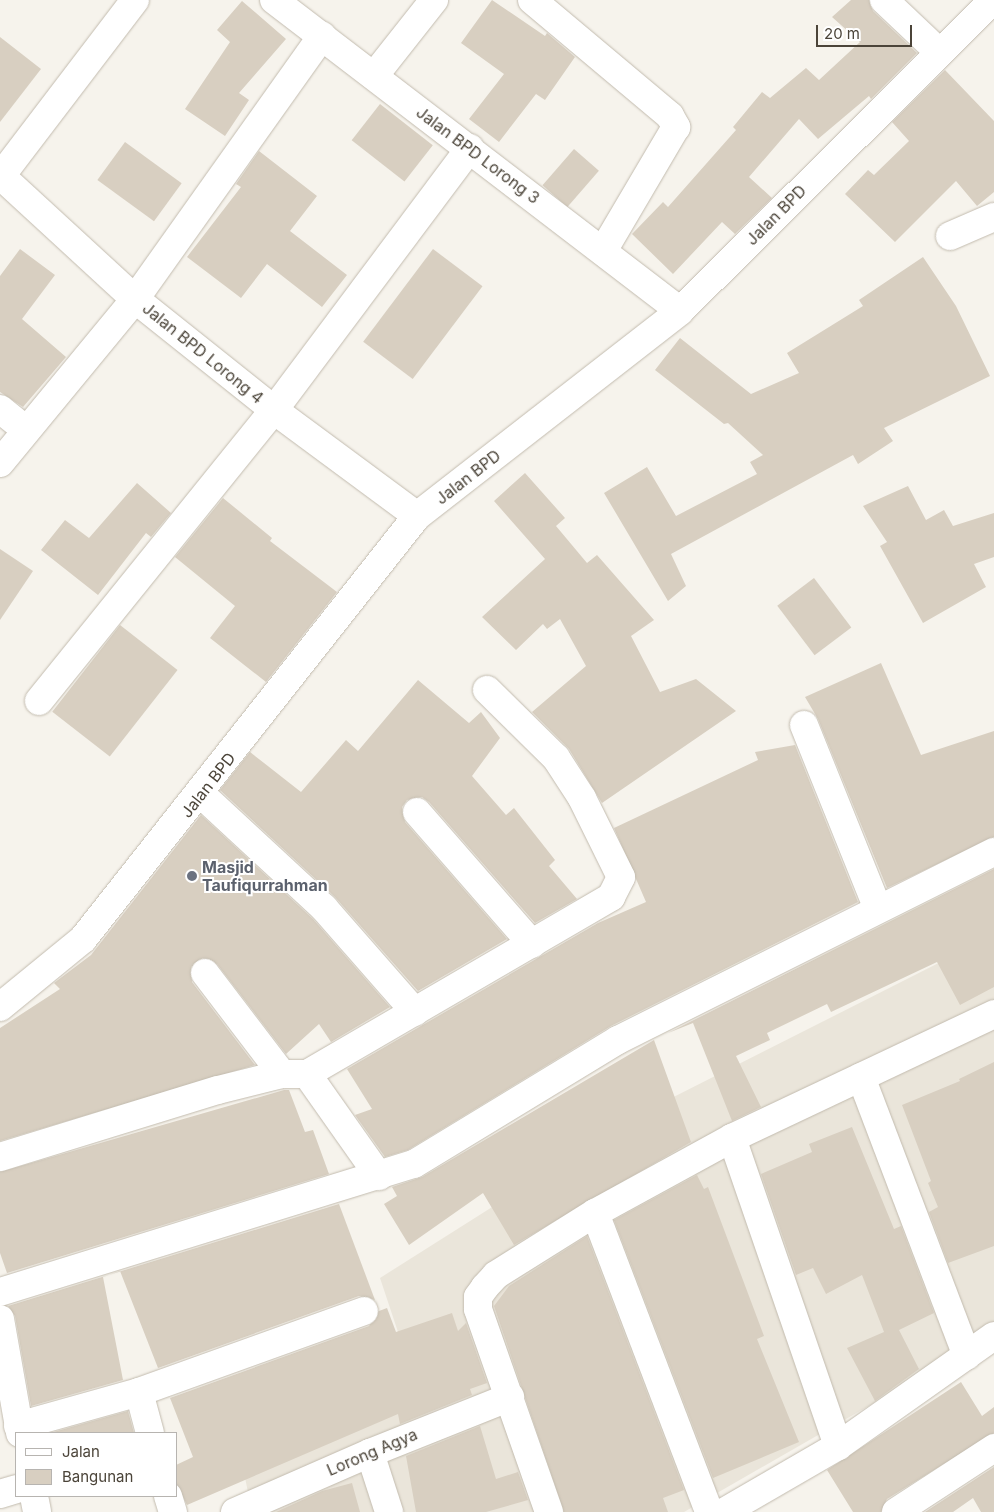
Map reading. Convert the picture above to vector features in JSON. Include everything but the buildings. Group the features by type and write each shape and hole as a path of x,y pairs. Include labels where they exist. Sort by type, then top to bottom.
{"street":[{"path":"135,0 0,176 135,299 322,36"},
{"name":"Jalan BPD Lorong 3","path":"274,0 470,148 680,311"},
{"path":"374,76 434,0"},
{"path":"532,0 670,116 676,127 603,252"},
{"path":"884,0 939,52"},
{"name":"Jalan BPD","path":"0,1007 82,939 201,794 418,516 680,311 993,0"},
{"path":"38,701 274,410 470,148"},
{"path":"950,236 994,217"},
{"name":"Jalan BPD Lorong 4","path":"0,463 135,299 274,410 418,516"},
{"path":"0,409 21,426"},
{"path":"0,1157 295,1074 415,1012 611,897 621,877 570,778 556,758 487,690"},
{"path":"804,725 878,909"},
{"path":"201,794 324,908 415,1012"},
{"path":"417,812 532,944"},
{"path":"0,1292 414,1164 618,1040 994,852"},
{"path":"205,973 295,1074 379,1176"},
{"path":"549,1512 478,1309 478,1297 496,1275 595,1213 732,1138 994,1014"},
{"path":"861,1077 967,1356"},
{"path":"732,1138 838,1446"},
{"path":"595,1213 709,1512"},
{"path":"0,1319 19,1430 139,1392 364,1312"},
{"path":"724,1512 838,1446 994,1336"},
{"path":"139,1392 150,1432"},
{"name":"Lorong Agya","path":"236,1512 370,1453 510,1397"},
{"path":"896,1512 994,1448"},
{"path":"370,1453 389,1512"},
{"path":"0,1494 15,1489"},
{"path":"34,1497 37,1512"},
{"path":"168,1497 173,1512"}],"shaded area":[{"path":"994,935 994,1334 684,1512 252,1512 239,1448 411,1371 380,1278 636,1116"}],"place":[{"name":"Masjid Taufiqurrahman","path":"192,876"}]}
